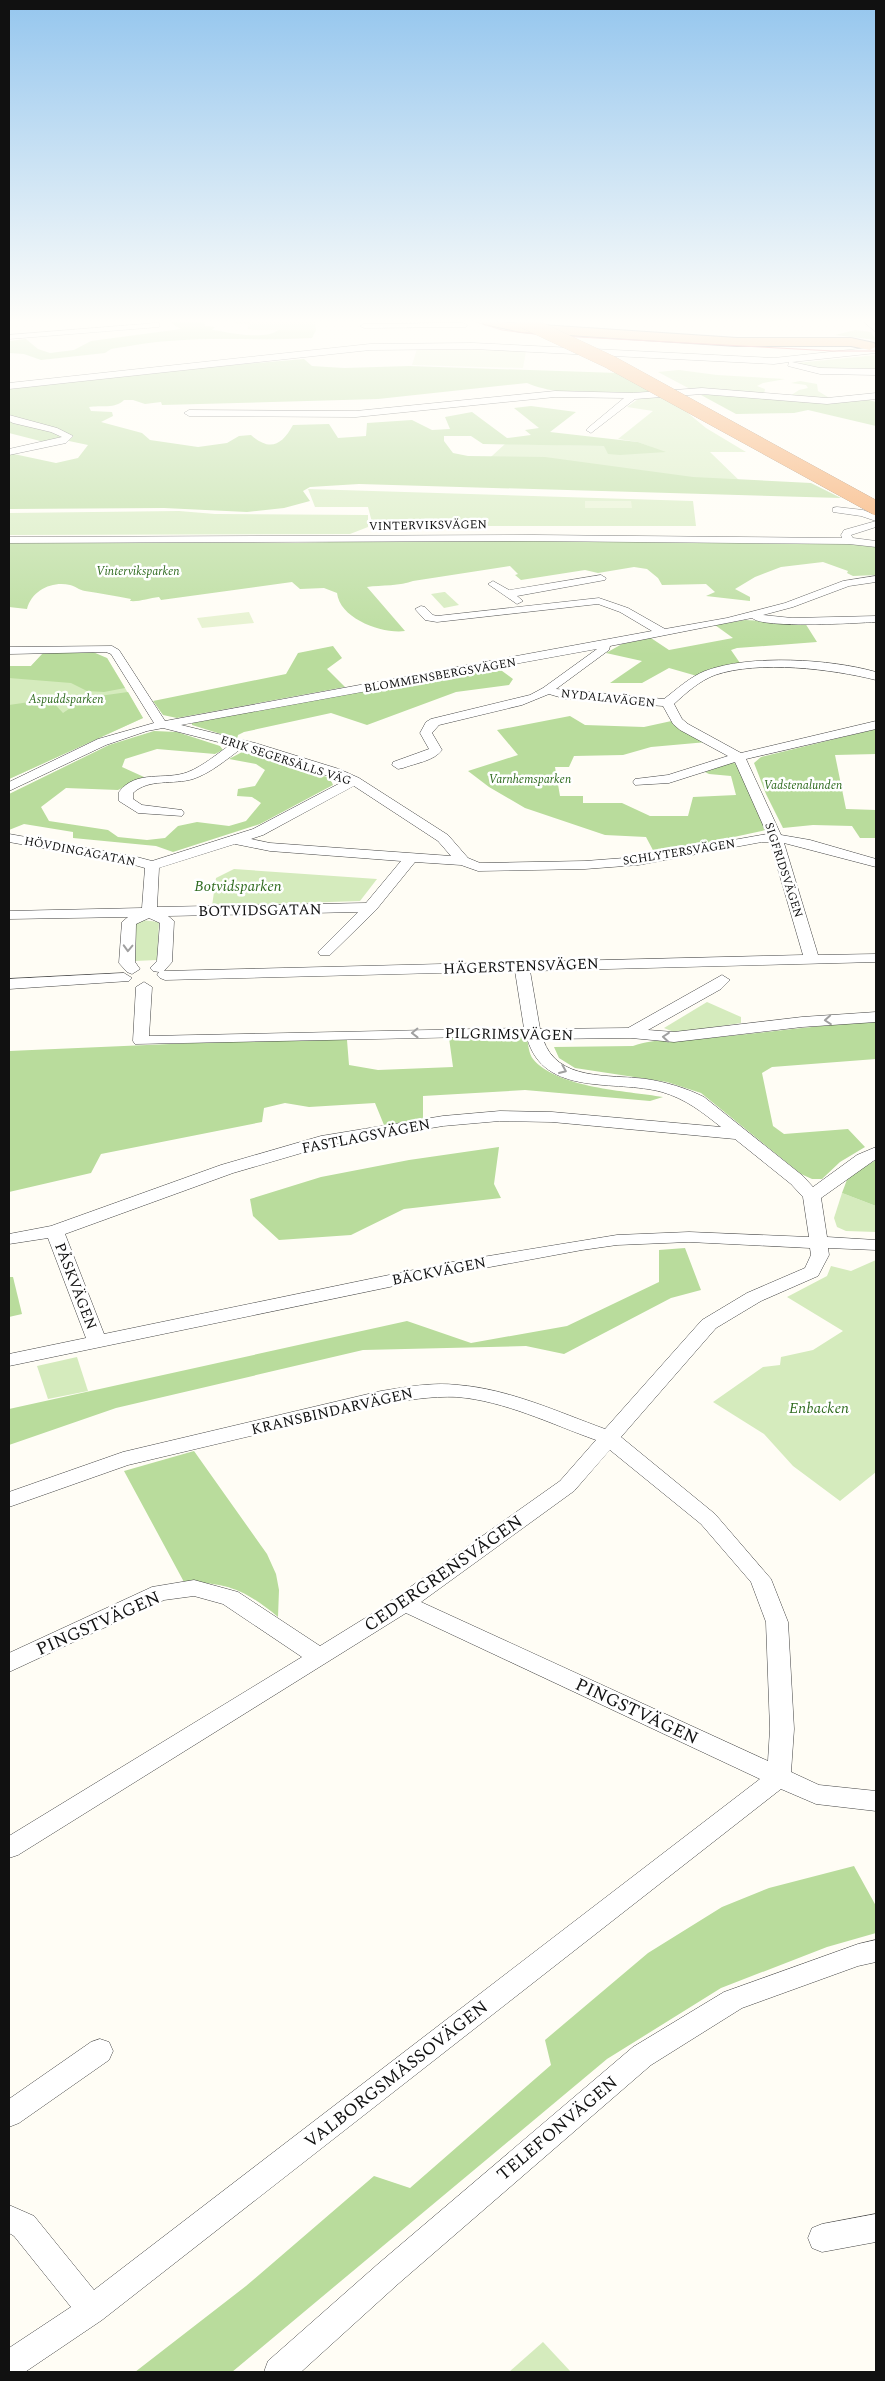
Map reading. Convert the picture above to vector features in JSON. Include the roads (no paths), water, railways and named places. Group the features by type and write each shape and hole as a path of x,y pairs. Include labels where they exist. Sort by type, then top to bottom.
{"highway":[{"path":"738,432 876,508"},
{"path":"757,432 876,497"}],"street":[{"path":"9,452 63,441 68,436 61,432"},
{"path":"837,510 863,512 876,518"},
{"path":"848,540 846,535 848,532 876,524"},
{"name":"VINTERVIKSVÄGEN","path":"9,540 278,540 483,536 848,540 876,544"},
{"path":"508,594 601,578"},
{"name":"BLOMMENSBERGSVÄGEN","path":"9,787 102,742 161,724 603,645 750,616 789,605 847,583 876,578"},
{"path":"493,584 525,608"},
{"path":"421,608 429,618 437,620 525,608 599,601 624,610 663,633"},
{"path":"750,616 784,621 876,619"},
{"path":"398,766 431,754 436,750 426,733 426,730 435,722 526,700 550,691 555,684 604,648 603,645"},
{"path":"9,650 108,648 115,652 161,724"},
{"path":"739,757 684,727 677,721 667,704 688,684 711,672 728,669 791,664 855,670 876,676"},
{"name":"NYDALAVÄGEN","path":"550,691 566,695 667,704"},
{"name":"ERIK SEGERSÄLLS VÄG","path":"161,724 194,731 238,745 251,746 334,772 354,781 442,838 463,861 478,867"},
{"path":"640,782 670,780 739,757 876,725"},
{"path":"177,813 133,807 126,801 126,792 133,785 149,780 190,775 238,745"},
{"name":"SIGFRIDSVÄGEN","path":"739,757 776,838 812,959"},
{"path":"149,912 152,866 258,832 354,781"},
{"name":"HÖVDINGAGATAN","path":"9,838 132,860 152,866"},
{"name":"SCHLYTERSVÄGEN","path":"478,867 576,866 638,861 762,838 791,839 876,863"},
{"path":"237,840 270,847 463,861"},
{"path":"325,952 371,907 411,857"},
{"name":"BOTVIDSGATAN","path":"39,915 371,907"},
{"path":"9,908 39,915"},
{"path":"149,912 167,921 162,972"},
{"path":"128,974 129,922 149,912"},
{"path":"9,915 39,915"},
{"name":"HÄGERSTENSVÄGEN","path":"9,984 128,974 145,966 162,972 876,958"},
{"path":"522,966 534,1034 541,1056 559,1069 589,1078 647,1084 684,1093 698,1101 797,1180 812,1196 863,1158 876,1152"},
{"name":"HÄGERSTENSVÄGEN","path":"128,974 130,985 144,987 156,985 162,972"},
{"path":"632,1033 716,986 722,980"},
{"name":"PILGRIMSVÄGEN","path":"144,987 141,1041 516,1031 534,1034 632,1033 674,1037 802,1022 876,1017"},
{"name":"FASTLAGSVÄGEN","path":"9,1239 55,1231 227,1169 326,1140 443,1121 500,1116 552,1117 737,1134"},
{"name":"CEDERGRENSVÄGEN","path":"9,1848 383,1618 567,1486 710,1324 754,1297 812,1272 820,1255 812,1196"},
{"name":"PÅSKVÄGEN","path":"55,1231 97,1341"},
{"name":"BÄCKVÄGEN","path":"9,1360 452,1268 582,1244 617,1240 689,1237 819,1241 876,1245"},
{"name":"KRANSBINDARVÄGEN","path":"9,1500 123,1459 381,1398 423,1391 479,1393 504,1399 609,1438 708,1519 760,1579 777,1622 782,1729 779,1777"},
{"name":"PINGSTVÄGEN","path":"9,1663 160,1593 194,1588 230,1598 319,1657"},
{"name":"PINGSTVÄGEN","path":"404,1603 816,1794 876,1801"},
{"name":"VALBORGSMÄSSOVÄGEN","path":"9,2365 92,2310 779,1777"},
{"name":"TELEFONVÄGEN","path":"278,2372 410,2255 642,2056 733,2000 858,1955 876,1951"},
{"path":"9,2114 100,2051"},
{"path":"9,2220 24,2226 92,2310"},
{"path":"822,2238 876,2228"}],"park label":[{"name":"Vinterviksparken","path":"138,571"},
{"name":"Aspuddsparken","path":"66,699"},
{"name":"Varnhemsparken","path":"530,779"},
{"name":"Vadstenalunden","path":"803,785"},
{"name":"Botvidsparken","path":"238,886"},
{"name":"Enbacken","path":"819,1408"}]}
